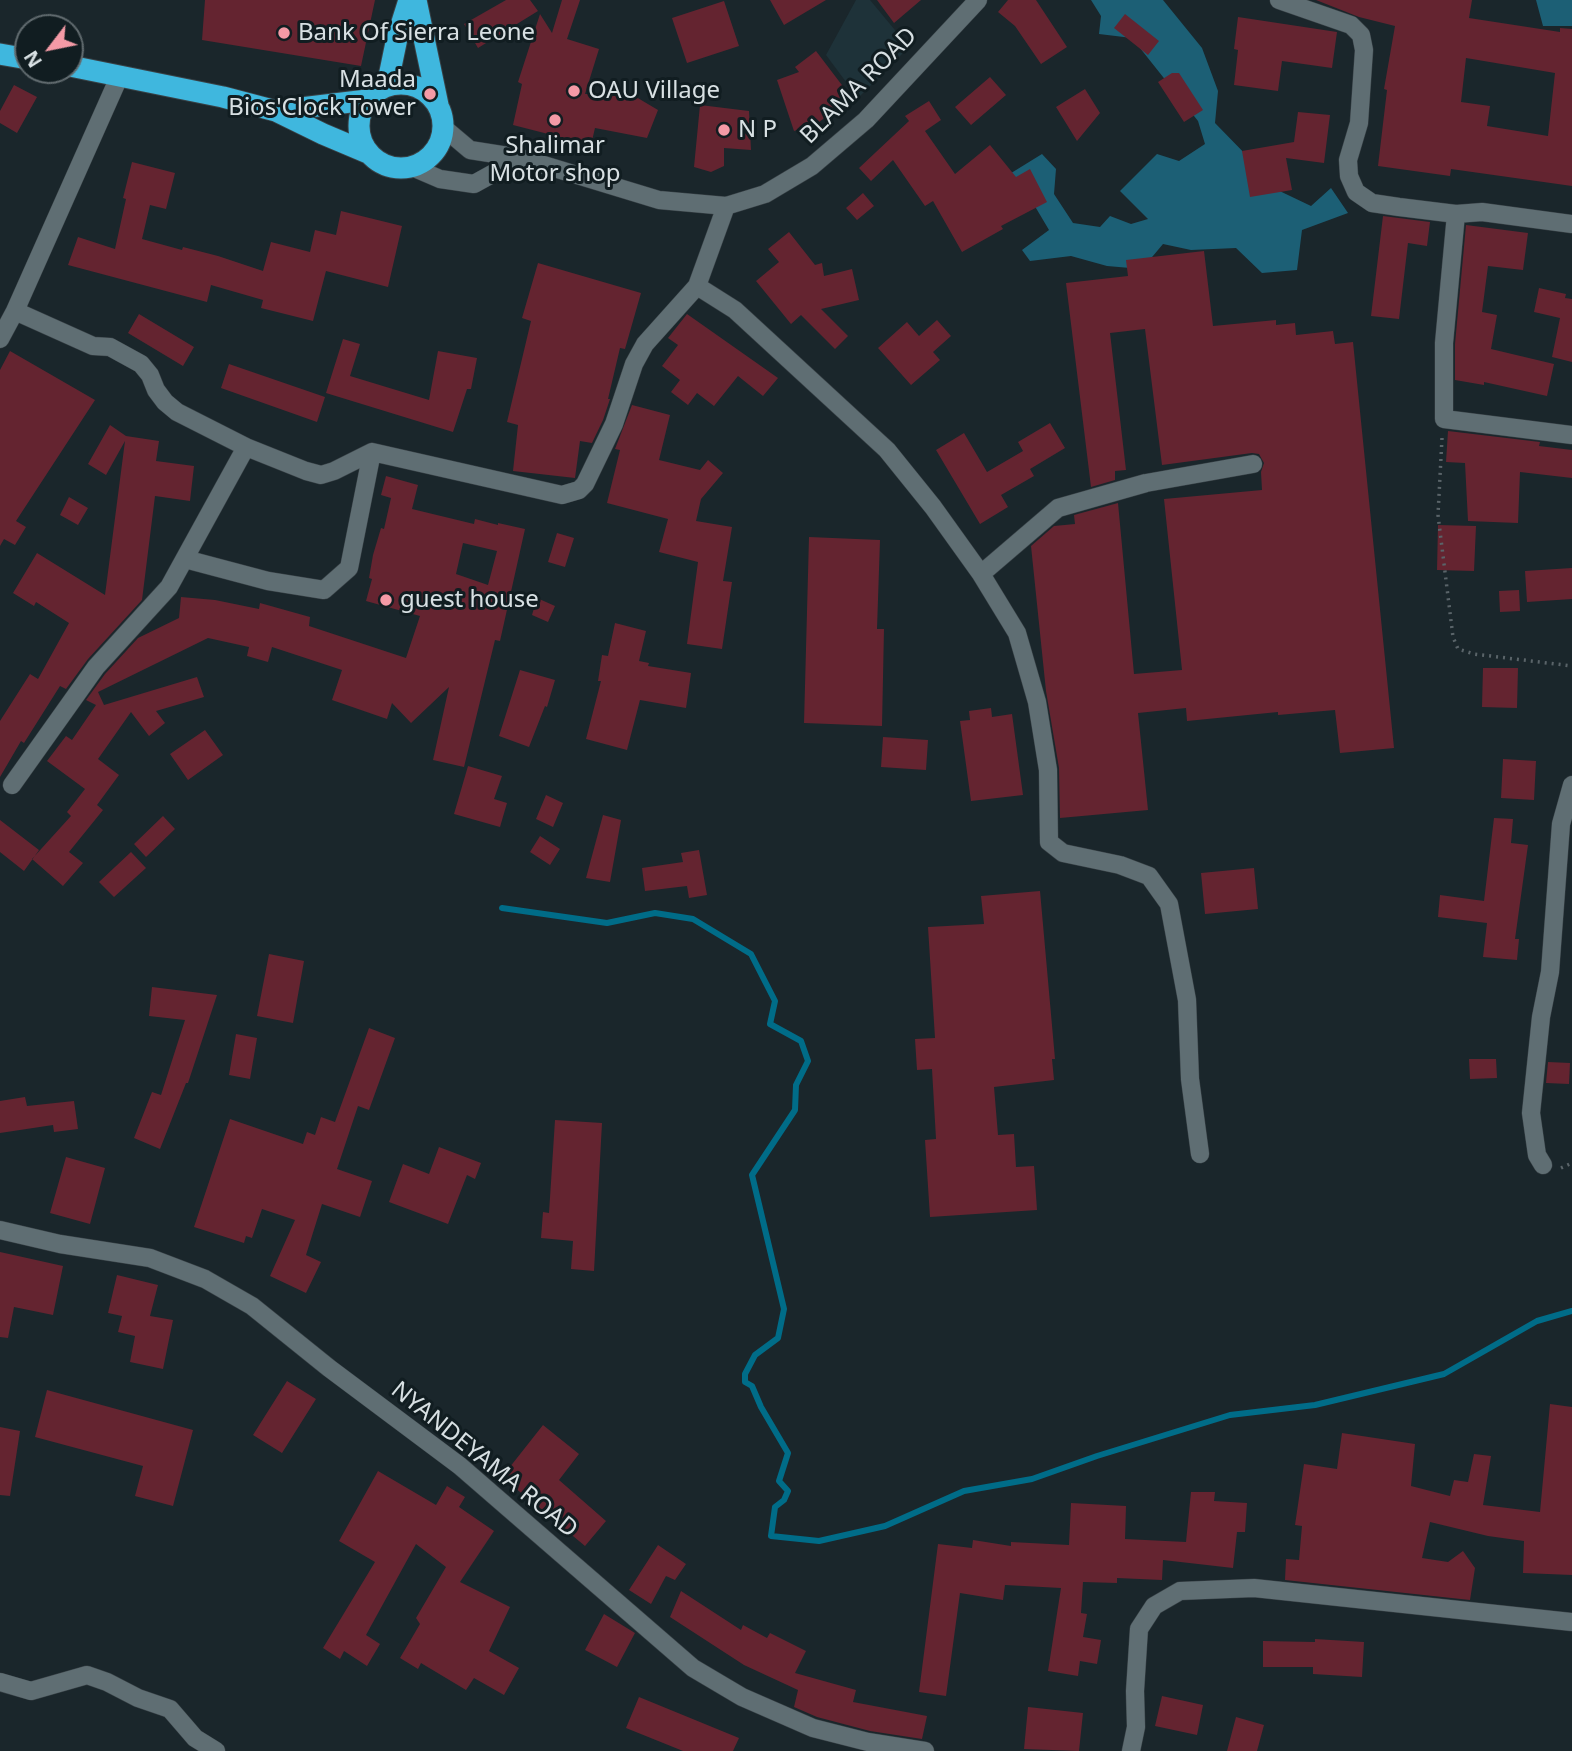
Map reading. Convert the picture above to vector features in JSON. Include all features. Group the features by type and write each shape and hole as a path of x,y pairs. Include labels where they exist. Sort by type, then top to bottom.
{"highway":[{"path":"387,86 397,38 409,0"},
{"path":"84,69 223,97 276,111 369,153 383,164 398,168 412,167 428,159 439,145 441,117 416,0"},
{"path":"369,153 360,136 360,118 367,100 376,91 387,86 408,84 426,92 441,117"},
{"path":"276,111 367,100"}],"street":[{"name":"BLAMA ROAD","path":"441,117 470,150 521,158 659,200 726,206 765,194 812,166 866,120 978,0"},
{"path":"1279,0 1350,25 1361,35 1364,50 1359,123 1348,160 1349,176 1356,192 1372,203 1456,214 1482,212 1572,224"},
{"path":"0,339 120,75"},
{"path":"412,167 440,179 474,184 521,158"},
{"path":"15,311 93,346 110,347 141,365 150,375 164,402 177,412 246,447 306,471 321,475 372,452 553,494 570,494 585,484 614,424 634,364 645,345 698,286 726,206"},
{"path":"1456,214 1444,343 1444,419 1572,435"},
{"path":"698,286 735,310 887,450 933,507 981,574 1017,633 1037,702 1048,770 1049,842 1063,853 1120,865 1149,876 1169,904 1187,1000 1190,1079 1200,1154"},
{"path":"12,785 96,667 169,587 246,447"},
{"path":"185,559 268,581 324,590 349,568 372,452"},
{"path":"981,574 1058,508 1146,483 1253,464"},
{"path":"1542,1166 1537,1155 1531,1113 1541,1017 1550,972 1562,824 1572,785"},
{"name":"NYANDEYAMA ROAD","path":"0,1230 72,1246 150,1258 205,1279 252,1306 329,1368 460,1466 693,1668 742,1697 813,1728 868,1742 925,1751"},
{"path":"1131,1751 1136,1727 1139,1629 1154,1606 1180,1591 1254,1588 1572,1622"},
{"path":"0,1682 30,1691 87,1675 107,1682 138,1699 170,1709 195,1738 216,1751"}],"path":[{"path":"1444,419 1438,515 1453,637 1458,649 1474,654 1572,666"}],"shaded area":[{"path":"856,0 870,0 909,47 858,98 826,55"},
{"path":"1091,0 1163,0 1202,48 1218,91 1215,123 1253,162 1267,185 1311,206 1331,188 1348,213 1302,230 1297,270 1262,273 1236,248 1191,250 1163,244 1142,269 1107,266 1071,256 1030,261 1022,250 1049,230 1033,203 995,183 1042,154 1056,169 1054,194 1073,223 1100,227 1110,216 1131,224 1148,219 1120,191 1157,154 1179,161 1205,144 1198,121 1132,38 1099,34 1101,16"},
{"path":"1536,0 1572,0 1572,26 1543,26"}],"building":[{"path":"205,0 375,0 361,66 202,40"},
{"path":"506,0 530,0 538,11 478,48 464,24"},
{"path":"562,0 580,0 567,39 599,49 585,94 631,94 658,110 647,138 595,128 591,145 513,125 522,84 518,82 540,14 552,33"},
{"path":"770,0 826,0 784,25"},
{"path":"877,0 921,0 894,23"},
{"path":"1008,0 1036,0 1067,47 1041,64 1015,26 998,12"},
{"path":"1316,0 1472,0 1469,18 1560,32 1560,28 1572,29 1572,186 1451,169 1450,176 1378,166 1387,90 1384,89 1395,26 1359,17","holes":["1466,58 1555,73 1548,136 1487,126 1490,106 1461,102"]},
{"path":"724,1 739,46 687,63 672,18"},
{"path":"1125,14 1159,41 1148,55 1114,28"},
{"path":"1238,17 1337,32 1332,68 1282,61 1278,91 1234,85 1238,50 1234,49"},
{"path":"816,51 851,97 818,123 794,131 777,80 799,72 795,67"},
{"path":"1172,73 1179,73 1203,110 1184,122 1158,82"},
{"path":"990,77 1006,95 971,125 955,107"},
{"path":"14,85 37,97 17,133 0,123 0,111"},
{"path":"1085,89 1100,113 1077,141 1056,107"},
{"path":"929,101 941,120 925,131 955,174 990,145 1016,177 1030,169 1047,202 1001,226 1003,229 962,252 933,201 925,206 893,160 871,181 859,168 909,121 905,116"},
{"name":"N P","path":"700,105 749,111 751,150 724,148 724,166 711,172 694,167"},
{"path":"1298,112 1330,115 1324,163 1286,158 1292,190 1250,197 1242,151 1294,142"},
{"path":"132,162 175,173 166,209 150,205 142,239 218,256 263,271 271,242 310,252 315,230 336,235 341,211 402,226 388,287 326,271 313,321 261,308 263,300 211,285 207,302 68,265 78,237 115,249"},
{"path":"863,193 874,206 857,220 846,208"},
{"path":"1383,216 1430,222 1427,246 1408,243 1399,319 1371,316"},
{"path":"1466,225 1528,233 1523,270 1488,266 1482,312 1497,315 1491,349 1554,364 1547,396 1484,382 1484,385 1455,380 1455,344"},
{"path":"789,232 815,265 822,263 824,276 852,269 859,300 821,309 848,336 835,349 801,315 791,324 756,281 779,262 768,249"},
{"path":"1204,251 1213,326 1276,320 1276,325 1295,323 1296,335 1333,331 1335,344 1353,342 1394,748 1340,753 1335,710 1278,715 1278,712 1187,721 1186,708 1138,713 1148,810 1060,818 1059,768 1046,691 1031,546 1054,526 1075,524 1074,515 1118,503 1134,674 1182,670 1164,499 1262,490 1261,472 1264,463 1259,454 1252,453 1162,465 1145,329 1110,333 1126,470 1115,471 1115,480 1091,487 1066,283 1128,276 1126,260"},
{"path":"538,263 641,293 625,349 620,348 603,420 592,443 580,441 575,478 513,471 518,425 507,422 531,321 522,318"},
{"path":"1539,288 1566,294 1565,298 1572,299 1572,362 1552,357 1560,318 1534,312"},
{"path":"139,314 194,347 183,366 128,333"},
{"path":"687,314 778,378 763,396 738,376 714,406 697,393 688,405 671,392 680,380 662,366 678,345 668,338"},
{"path":"937,320 951,336 933,352 940,360 911,385 878,348 907,322 919,336"},
{"path":"343,339 360,344 350,376 429,400 438,351 477,358 471,389 467,389 453,432 326,393"},
{"path":"10,351 95,400 16,521 26,527 15,545 4,539 0,546 0,370"},
{"path":"229,364 325,397 317,422 221,388"},
{"path":"632,405 670,415 659,460 700,470 708,460 723,473 701,499 696,521 732,527 723,581 732,582 722,649 687,644 698,562 659,552 668,519 607,503 620,450 615,449"},
{"path":"1050,423 1065,448 1030,469 1034,476 1001,495 1008,507 980,524 936,450 964,433 987,472 1023,451 1018,442"},
{"path":"110,425 126,436 159,441 156,461 194,466 190,501 155,496 142,600 88,659 66,689 60,686 24,743 21,741 0,777 0,721 30,674 38,679 69,623 36,602 34,606 13,593 37,553 105,595 125,441 106,475 88,464"},
{"path":"1448,431 1540,442 1539,446 1572,450 1572,478 1520,472 1518,523 1468,521 1465,463 1446,462"},
{"path":"386,476 418,485 412,509 474,524 475,519 525,529 500,641 495,640 464,767 433,760 449,687 411,723 392,703 387,719 332,700 342,670 272,647 268,662 247,656 249,647 208,638 98,692 104,705 197,677 204,697 156,711 165,723 149,736 131,712 98,759 119,775 97,805 103,810 69,852 83,863 63,886 32,859 71,816 67,812 85,789 47,761 66,736 72,740 96,705 86,700 105,674 138,638 179,618 181,597 215,600 259,609 260,603 310,617 309,626 406,658 420,616 366,601 372,579 369,578 373,555 381,528 384,529 391,498 381,495","holes":["463,543 497,551 488,585 456,574"]},
{"path":"69,497 88,508 78,525 60,515"},
{"path":"1438,525 1476,526 1474,571 1437,570"},
{"path":"557,533 574,538 565,567 548,562"},
{"path":"809,537 880,540 877,629 884,629 882,726 804,723"},
{"path":"1572,568 1572,599 1527,602 1525,571"},
{"path":"1519,590 1520,611 1500,612 1499,591"},
{"path":"537,598 555,606 548,622 532,615"},
{"path":"615,623 646,631 639,661 649,663 648,666 691,673 686,708 640,700 627,750 586,739 601,681 598,681 602,655 608,656"},
{"path":"1483,668 1518,668 1517,708 1482,707"},
{"path":"520,670 555,680 547,707 545,706 529,747 499,736"},
{"path":"991,708 992,717 1012,714 1023,795 971,801 960,721 970,720 969,711"},
{"path":"205,730 223,755 188,780 170,754"},
{"path":"883,737 928,740 926,770 881,767"},
{"path":"1503,759 1536,761 1534,800 1501,798"},
{"path":"468,766 502,776 494,799 507,803 500,827 454,814"},
{"path":"546,795 563,803 553,827 536,819"},
{"path":"603,815 621,820 610,882 586,878"},
{"path":"163,816 175,829 146,857 134,844"},
{"path":"1494,818 1513,819 1511,843 1528,845 1515,939 1519,939 1517,960 1483,957 1487,923 1438,917 1440,895 1484,901"},
{"path":"0,820 39,850 24,871 0,852"},
{"path":"540,836 560,849 550,865 530,852"},
{"path":"699,850 707,895 689,898 687,886 645,891 642,868 683,862 681,853"},
{"path":"131,852 146,868 114,897 99,882"},
{"path":"1254,868 1258,909 1205,914 1201,873"},
{"path":"1040,891 1055,1059 1052,1059 1054,1080 994,1087 998,1135 1014,1134 1016,1167 1034,1166 1037,1210 930,1217 925,1140 936,1139 932,1069 917,1070 915,1039 935,1038 928,927 984,924 981,896"},
{"path":"269,954 304,961 293,1023 257,1016"},
{"path":"152,987 217,995 188,1083 160,1149 134,1138 152,1092 161,1095 185,1020 149,1016"},
{"path":"369,1028 395,1038 369,1110 358,1106 337,1169 372,1181 360,1217 322,1204 306,1255 321,1262 306,1293 270,1276 295,1220 262,1209 252,1238 246,1236 244,1243 194,1227 230,1119 303,1144 307,1132 315,1135 321,1117 335,1122"},
{"path":"236,1034 257,1038 250,1079 229,1075"},
{"path":"1469,1059 1496,1059 1497,1078 1470,1079"},
{"path":"1548,1062 1570,1063 1569,1084 1546,1083"},
{"path":"25,1097 27,1106 74,1101 78,1129 54,1132 53,1125 0,1133 0,1101"},
{"path":"555,1120 602,1123 594,1271 571,1269 573,1241 541,1238 543,1212 549,1213"},
{"path":"439,1147 481,1163 475,1179 467,1175 448,1224 389,1202 403,1164 429,1174"},
{"path":"66,1157 105,1168 90,1224 50,1213"},
{"path":"0,1252 63,1266 53,1315 14,1307 8,1338 0,1337"},
{"path":"117,1275 158,1285 150,1316 173,1320 163,1369 130,1362 135,1336 118,1332 122,1316 108,1313"},
{"path":"287,1381 316,1399 282,1453 253,1435"},
{"path":"47,1390 193,1430 173,1506 135,1496 143,1466 35,1437"},
{"path":"1550,1404 1572,1407 1572,1575 1523,1573 1524,1541 1488,1536 1430,1522 1422,1558 1448,1562 1463,1551 1475,1568 1470,1600 1285,1580 1286,1559 1299,1560 1302,1526 1295,1525 1304,1464 1337,1469 1342,1433 1415,1444 1411,1486 1450,1496 1454,1480 1468,1482 1474,1454 1491,1456 1483,1505 1540,1512"},
{"path":"543,1425 579,1454 559,1480 606,1521 585,1546 502,1477"},
{"path":"0,1427 20,1431 10,1496 0,1495"},
{"path":"378,1471 436,1505 447,1486 465,1497 459,1507 494,1531 460,1582 510,1607 489,1651 519,1668 504,1695 474,1678 466,1690 421,1663 418,1669 400,1658 420,1624 416,1618 446,1567 416,1544 366,1635 380,1644 367,1666 344,1651 340,1659 323,1648 375,1562 339,1541"},
{"path":"1191,1492 1215,1492 1214,1501 1247,1503 1245,1532 1237,1532 1233,1568 1163,1560 1162,1580 1117,1578 1117,1583 1083,1582 1081,1613 1087,1614 1083,1637 1101,1640 1097,1664 1080,1661 1078,1676 1048,1671 1061,1588 1005,1585 1003,1600 960,1593 946,1696 919,1692 938,1544 972,1548 973,1540 1011,1546 1011,1542 1069,1545 1071,1503 1126,1506 1125,1539 1186,1542"},
{"path":"658,1545 686,1564 675,1580 666,1576 651,1604 629,1590"},
{"path":"681,1591 741,1630 743,1625 767,1638 770,1633 806,1651 795,1673 856,1690 853,1702 927,1716 922,1739 870,1731 817,1717 794,1707 798,1690 744,1665 670,1617"},
{"path":"604,1614 635,1633 617,1667 585,1650"},
{"path":"1315,1639 1364,1642 1362,1677 1313,1674 1313,1667 1263,1667 1263,1641 1315,1642"},
{"path":"1162,1696 1203,1705 1197,1735 1155,1726"},
{"path":"639,1697 739,1738 733,1751 683,1751 626,1728"},
{"path":"1028,1707 1083,1713 1079,1751 1024,1749"},
{"path":"1236,1717 1264,1725 1257,1751 1227,1751"}],"waterway":[{"path":"502,908 607,923 655,913 693,919 751,954 775,1001 770,1024 801,1041 808,1061 796,1085 795,1110 752,1175 784,1309 778,1338 755,1355 745,1374 745,1382 752,1386 788,1453 779,1481 788,1491 784,1500 775,1507 771,1536 819,1541 885,1526 964,1491 1032,1479 1230,1415 1315,1405 1444,1374 1537,1321 1572,1311"}],"place":[{"name":"Bank Of Sierra Leone","path":"284,33"},
{"name":"OAU Village","path":"574,91"},
{"name":"Maada Bios'Clock Tower","path":"430,94"},
{"name":"Shalimar Motor shop","path":"555,120"},
{"name":"N P","path":"724,130"},
{"name":"guest house","path":"386,600"}]}
